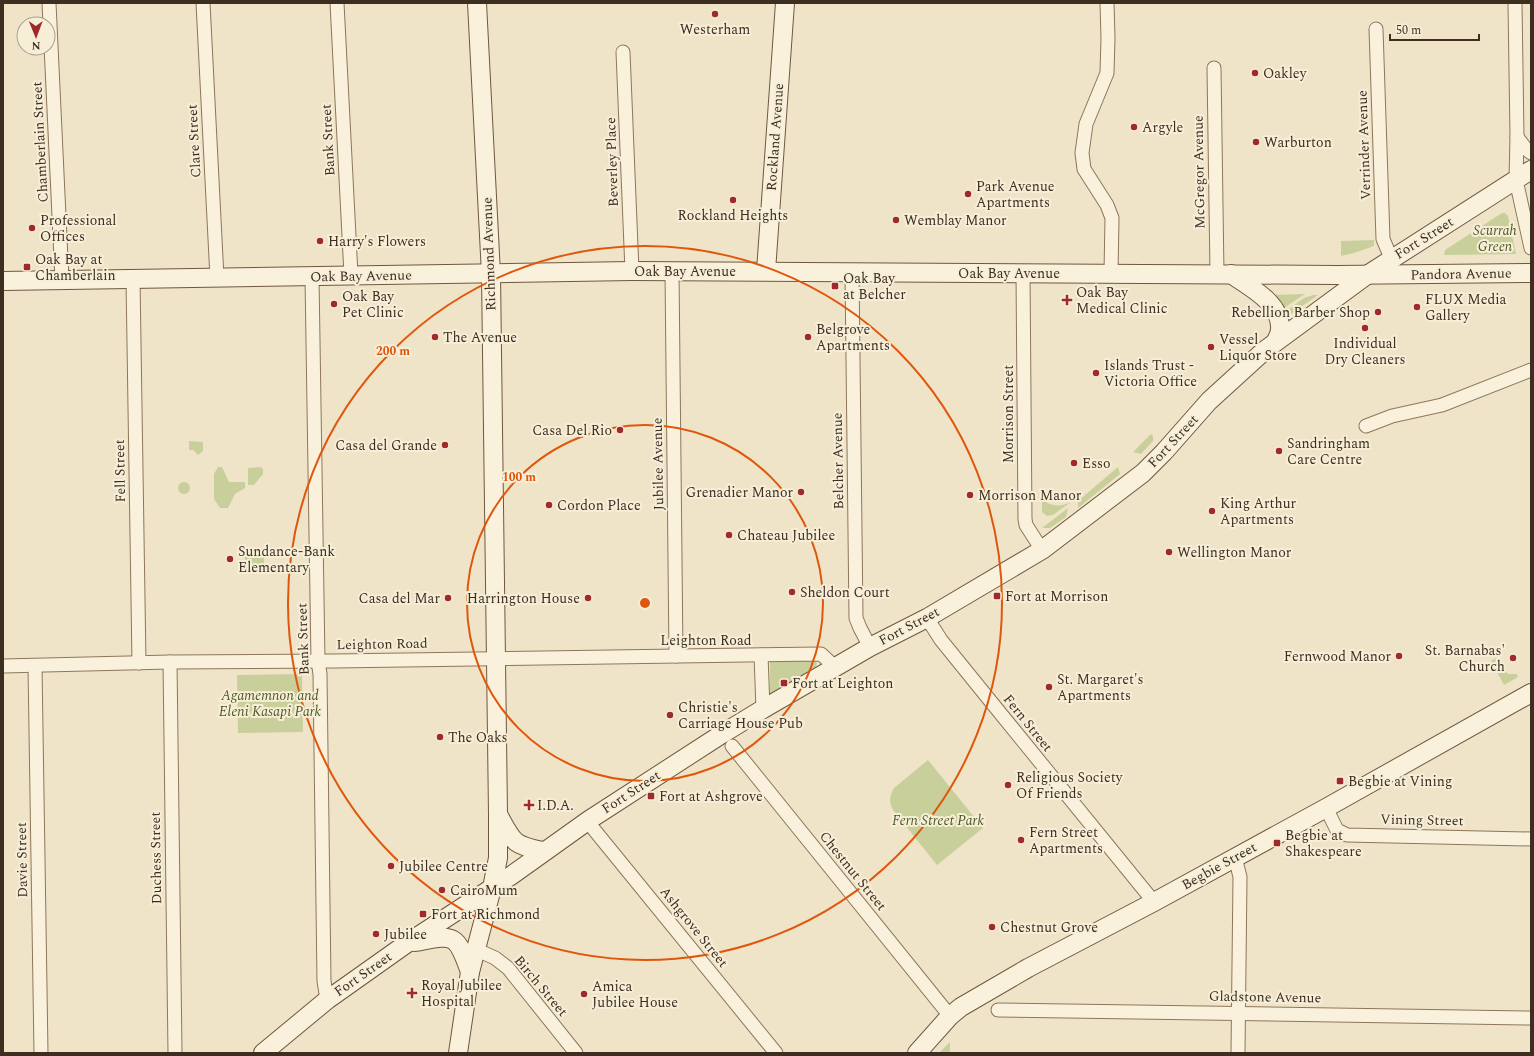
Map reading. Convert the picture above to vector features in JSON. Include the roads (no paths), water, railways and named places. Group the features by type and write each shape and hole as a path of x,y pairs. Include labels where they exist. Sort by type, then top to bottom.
{"main road":[{"name":"Richmond Avenue","path":"458,1053 470,972 492,888 498,858 491,274 477,3"},
{"name":"Rockland Avenue","path":"766,271 784,3"},
{"name":"Fort Street","path":"263,1053 326,1000 406,944 492,888 587,821 763,709 870,647 927,618 1042,550 1143,473 1164,452 1209,401 1250,362 1276,341 1391,258 1531,170"},
{"name":"Oak Bay Avenue","path":"3,281 632,271 1367,275"},
{"name":"Pandora Avenue","path":"1367,275 1531,273"},
{"path":"1224,274 1273,306 1278,314 1280,329 1276,341"},
{"name":"Begbie Street","path":"917,1053 950,1016 961,1007 1028,968 1154,902 1326,808 1531,692"},
{"path":"498,815 511,839 517,844 526,848 543,851"},
{"path":"406,944 448,937 456,941 462,951 470,972"}],"street":[{"name":"Chamberlain Street","path":"50,3 62,280"},
{"name":"Clare Street","path":"203,3 216,278"},
{"name":"Bank Street","path":"337,3 351,275"},
{"path":"1107,3 1107,73 1086,124 1082,153 1084,169 1107,205 1112,218 1111,273"},
{"path":"1515,3 1518,137 1516,180 1531,248"},
{"name":"Verrinder Avenue","path":"1376,29 1383,239 1391,258"},
{"name":"Beverley Place","path":"623,52 632,271"},
{"name":"McGregor Avenue","path":"1214,68 1224,274"},
{"path":"1518,137 1526,149 1531,153"},
{"name":"Jubilee Avenue","path":"672,271 676,656"},
{"name":"Belcher Avenue","path":"852,272 856,618 870,647"},
{"name":"Morrison Street","path":"1023,273 1025,519 1026,526 1042,550"},
{"name":"Bank Street","path":"312,277 318,661 320,674 324,981 326,1000"},
{"name":"Fell Street","path":"133,279 139,663"},
{"path":"1366,426 1392,416 1442,405 1531,370"},
{"name":"Fern Street","path":"927,618 941,640 1154,902"},
{"name":"Leighton Road","path":"3,666 170,662 821,654 835,667"},
{"name":"Leighton Road","path":"761,655 763,709"},
{"name":"Duchess Street","path":"170,662 175,1053"},
{"name":"Davie Street","path":"35,666 41,1053"},
{"name":"Chestnut Street","path":"732,746 950,1016"},
{"name":"Vining Street","path":"1326,808 1337,830 1346,835 1531,839"},
{"name":"Ashgrove Street","path":"587,821 776,1053"},
{"path":"1235,857 1240,878 1238,1053"},
{"name":"Birch Street","path":"475,949 495,958 508,968 576,1053"},
{"name":"Gladstone Avenue","path":"998,1010 1531,1018"}],"place":[{"name":"Westerham","path":"715,14"},
{"name":"Oakley","path":"1255,73"},
{"name":"Argyle","path":"1134,127"},
{"name":"Warburton","path":"1256,142"},
{"name":"Park Avenue Apartments","path":"968,194"},
{"name":"Rockland Heights","path":"733,200"},
{"name":"Wemblay Manor","path":"896,220"},
{"name":"Professional Offices","path":"32,228"},
{"name":"Harry's Flowers","path":"320,241"},
{"name":"Oak Bay at Chamberlain","path":"27,267"},
{"name":"Oak Bay at Belcher","path":"835,286"},
{"name":"Oak Bay Medical Clinic","path":"1067,300"},
{"name":"Oak Bay Pet Clinic","path":"334,304"},
{"name":"FLUX Media Gallery","path":"1417,307"},
{"name":"Rebellion Barber Shop","path":"1378,312"},
{"name":"Individual Dry Cleaners","path":"1365,328"},
{"name":"The Avenue","path":"435,337"},
{"name":"Belgrove Apartments","path":"808,337"},
{"name":"Vessel Liquor Store","path":"1211,347"},
{"name":"Islands Trust - Victoria Office","path":"1096,373"},
{"name":"Casa Del Rio","path":"620,430"},
{"name":"Casa del Grande","path":"445,445"},
{"name":"Sandringham Care Centre","path":"1279,451"},
{"name":"Esso","path":"1074,463"},
{"name":"Grenadier Manor","path":"801,492"},
{"name":"Morrison Manor","path":"970,495"},
{"name":"Cordon Place","path":"549,505"},
{"name":"King Arthur Apartments","path":"1212,511"},
{"name":"Chateau Jubilee","path":"729,535"},
{"name":"Wellington Manor","path":"1169,552"},
{"name":"Sundance-Bank Elementary","path":"230,559"},
{"name":"Sheldon Court","path":"792,592"},
{"name":"Fort at Morrison","path":"997,596"},
{"name":"Casa del Mar","path":"448,598"},
{"name":"Harrington House","path":"588,598"},
{"name":"Fernwood Manor","path":"1399,656"},
{"name":"St. Barnabas' Church","path":"1513,658"},
{"name":"Fort at Leighton","path":"784,683"},
{"name":"St. Margaret's Apartments","path":"1049,687"},
{"name":"Christie's Carriage House Pub","path":"670,715"},
{"name":"The Oaks","path":"440,737"},
{"name":"Begbie at Vining","path":"1340,781"},
{"name":"Religious Society Of Friends","path":"1008,785"},
{"name":"Fort at Ashgrove","path":"651,796"},
{"name":"I.D.A.","path":"529,805"},
{"name":"Fern Street Apartments","path":"1021,840"},
{"name":"Begbie at Shakespeare","path":"1277,843"},
{"name":"Jubilee Centre","path":"391,866"},
{"name":"CairoMum","path":"442,890"},
{"name":"Fort at Richmond","path":"423,914"},
{"name":"Chestnut Grove","path":"992,927"},
{"name":"Jubilee","path":"376,934"},
{"name":"Royal Jubilee Hospital","path":"412,993"},
{"name":"Amica Jubilee House","path":"584,994"}],"park label":[{"name":"Scurrah Green","path":"1495,238"},
{"name":"Agamemnon and Eleni Kasapi Park","path":"270,704"},
{"name":"Fern Street Park","path":"938,820"}]}
